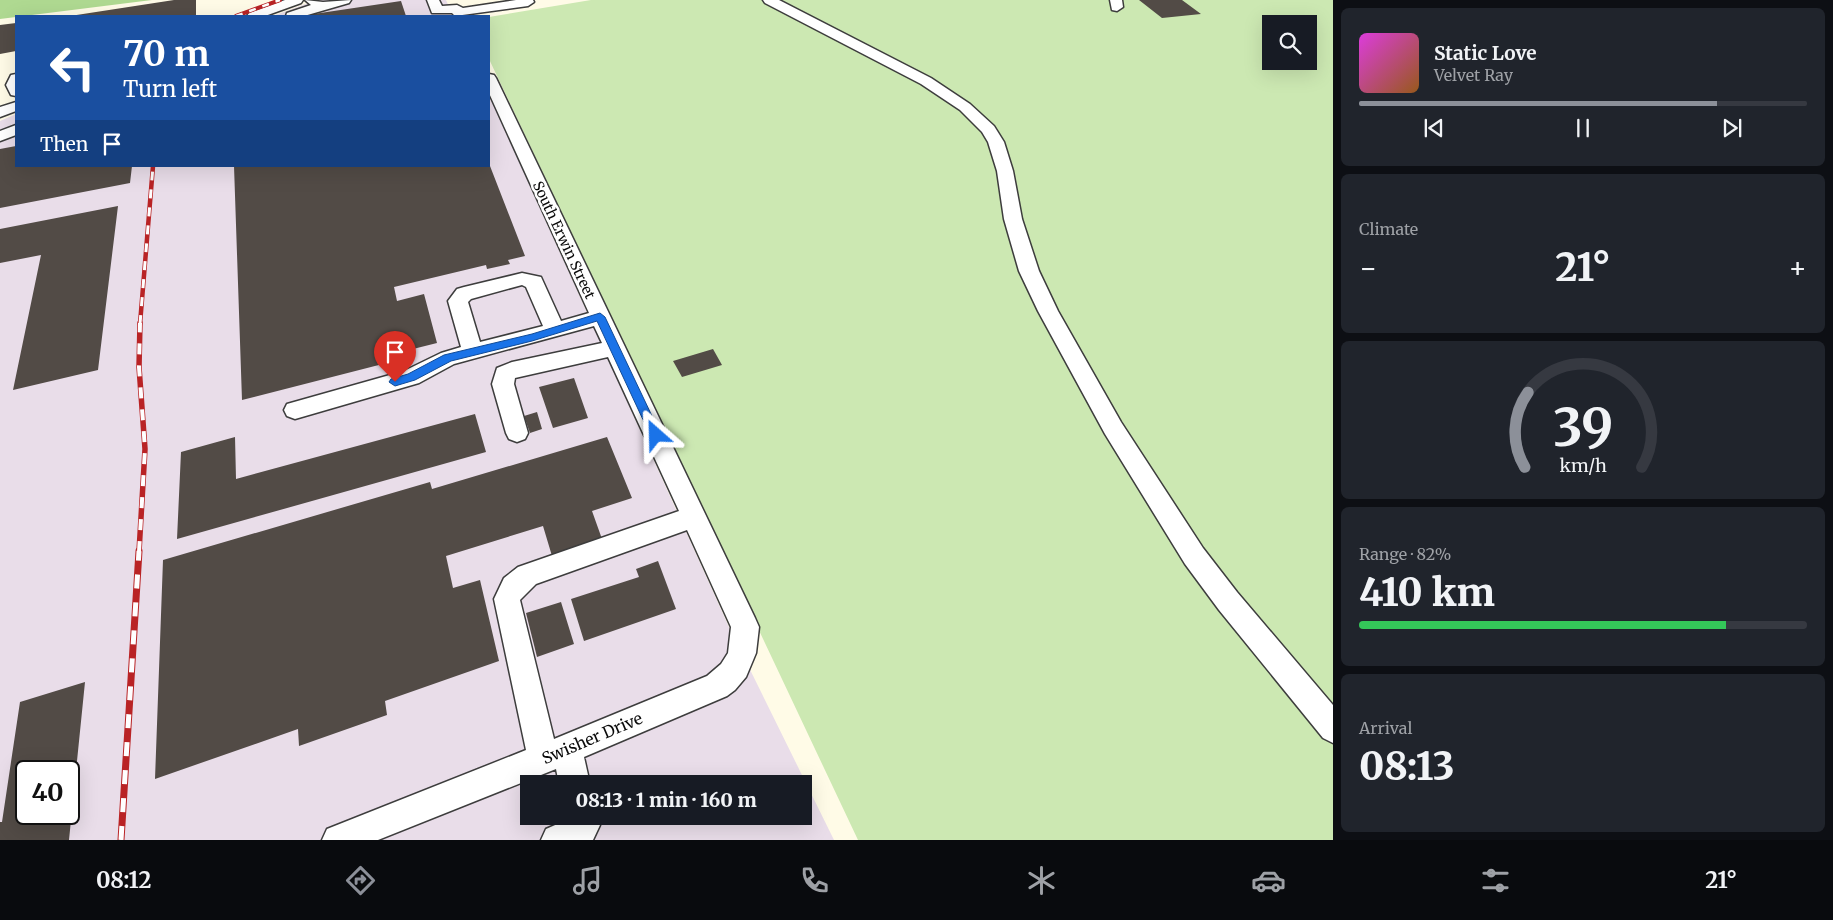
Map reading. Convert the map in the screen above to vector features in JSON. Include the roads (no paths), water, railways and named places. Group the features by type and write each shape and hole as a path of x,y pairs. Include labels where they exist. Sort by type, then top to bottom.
{"street":[{"path":"257,15 297,0"},
{"path":"294,15 316,3 345,0"},
{"path":"433,0 437,10 457,10 528,2"},
{"path":"769,0 926,81 965,107 988,128 996,142 1005,171 1012,220 1028,271 1113,428 1194,556 1234,609 1333,728"},
{"name":"South Erwin Street","path":"490,80 745,627 745,644 740,659 731,675"},
{"path":"0,136 15,130"},
{"path":"473,352 458,301 464,294 522,279 534,282 555,330"},
{"path":"295,410 412,377 448,358 600,317"},
{"path":"517,434 503,384 505,374 512,370 615,348"},
{"path":"569,775 555,754 507,599 513,587 527,575 694,517"},
{"name":"Swisher Drive","path":"338,840 555,754 717,686 731,675"},
{"path":"557,840 580,831 585,827"}],"railway":[{"path":"239,15 280,0"},
{"path":"140,324 153,167"},
{"path":"139,552 145,449 139,367 140,323"},
{"path":"121,840 139,551"}]}
